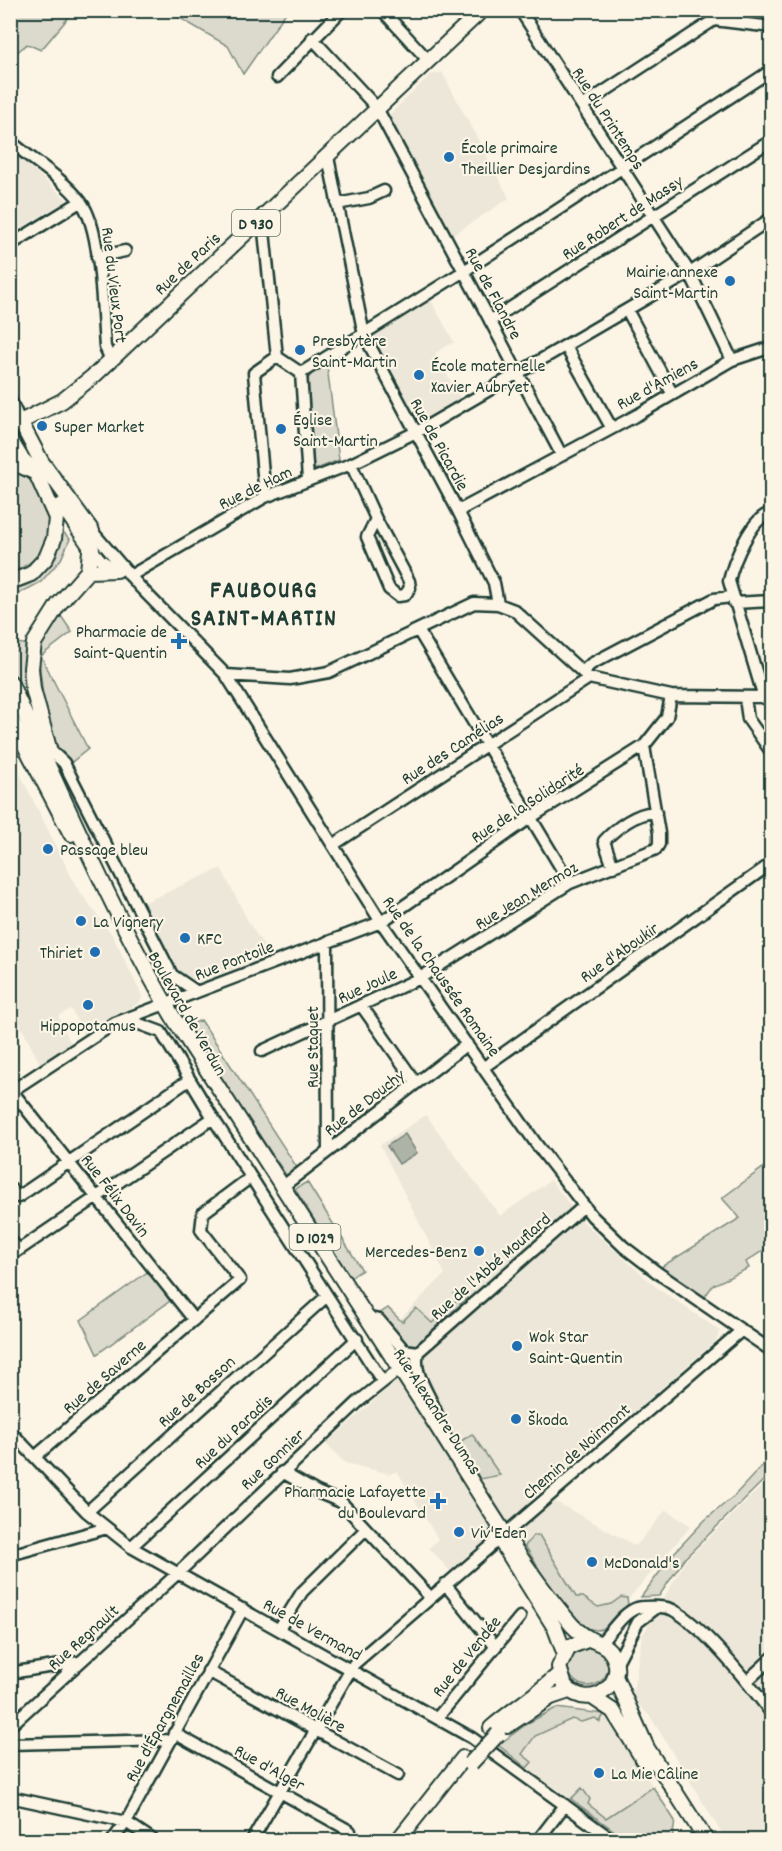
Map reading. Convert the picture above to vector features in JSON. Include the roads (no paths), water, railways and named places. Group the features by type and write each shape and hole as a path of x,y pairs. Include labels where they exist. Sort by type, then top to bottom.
{"main road":[{"name":"Rue de Paris","path":"15,424 62,401 111,360 482,10"},
{"name":"Rue de la Chaussée Romaine","path":"15,424 92,531"},
{"name":"Rue de la Chaussée Romaine","path":"10,440 21,458 47,485 92,549"},
{"path":"10,460 36,473 56,518 56,530 51,548 40,566 31,574 10,582"},
{"path":"65,799 48,748 33,689 31,668 34,643 58,605 88,571 92,531"},
{"path":"88,571 117,570"},
{"path":"10,682 162,1005"},
{"path":"10,717 43,781"},
{"path":"10,736 43,781"},
{"name":"Boulevard de Verdun","path":"43,781 162,1005 279,1189"},
{"name":"D 1029","path":"279,1189 368,1318 440,1431 502,1536 567,1620 595,1641"},
{"name":"Rue Alexandre Dumas","path":"279,1189 388,1377 502,1536 555,1628 564,1652"},
{"path":"615,1670 607,1690 592,1697 584,1697 569,1691 559,1674 560,1659 574,1643 595,1641 609,1650 647,1748 702,1839"},
{"path":"398,1840 495,1731 559,1674"},
{"path":"495,1731 551,1697 569,1691"},
{"path":"592,1697 613,1711 702,1839"},
{"path":"408,1840 467,1761"}],"street":[{"path":"277,76 342,10"},
{"path":"382,10 428,60"},
{"name":"Rue du Printemps","path":"520,10 690,273 732,360"},
{"path":"582,106 714,20 771,27"},
{"name":"Rue de Flandre","path":"312,38 377,108 561,454"},
{"path":"301,374 464,272 771,70"},
{"name":"Rue Robert de Massy","path":"490,321 771,140"},
{"name":"Rue du Vieux Port","path":"10,141 80,201 88,214 97,257 105,347 111,360"},
{"name":"Rue de Picardie","path":"327,158 364,335 414,432 458,510 494,583 498,604"},
{"path":"337,204 369,198 384,191"},
{"path":"10,245 80,201"},
{"name":"Rue de Ham","path":"130,576 265,497 351,464 414,432 566,347 690,273 771,219"},
{"path":"258,220 264,231 277,357 301,374"},
{"path":"97,257 125,251"},
{"path":"627,310 672,393"},
{"path":"566,347 611,427"},
{"name":"Rue d'Amiens","path":"561,454 732,360 771,347"},
{"path":"265,497 254,373 277,357"},
{"path":"301,374 308,480"},
{"path":"10,399 15,424"},
{"path":"458,510 561,454"},
{"path":"351,464 376,519 409,581 410,588 405,595 398,596 389,589 367,537 376,519"},
{"path":"226,675 290,679 329,672 474,603 498,604 514,610 586,675 671,696 768,697 733,600 729,581 734,561 757,520 771,513"},
{"name":"Rue de la Chaussée Romaine","path":"92,531 130,576 226,675 381,922 537,1145 584,1206 624,1247 771,1351"},
{"name":"Rue de la Chaussée Romaine","path":"92,549 101,560 130,576"},
{"name":"Rue des Camélias","path":"333,845 485,746 586,675 591,664 714,599 771,601"},
{"path":"418,630 485,746 570,883"},
{"name":"Rue de la Solidarité","path":"381,922 530,818 644,746 667,717 671,696"},
{"path":"745,698 748,719 771,753"},
{"name":"Rue Jean Mermoz","path":"420,978 570,883 656,849 660,844 644,746"},
{"name":"Boulevard de Verdun","path":"48,748 64,763 172,975 175,979 192,986 197,992"},
{"path":"613,867 604,841 631,821 647,813 656,813"},
{"name":"Rue d'Aboukir","path":"484,1067 771,863"},
{"name":"Rue Pontoile","path":"11,1092 126,1019 381,922"},
{"name":"Rue Staquet","path":"327,942 330,1020 328,1151"},
{"name":"Rue Joule","path":"262,1051 420,978"},
{"path":"361,1005 416,1083"},
{"name":"Rue Alexandre Dumas","path":"126,1019 161,1032 189,1080 327,1296 357,1339 388,1377"},
{"name":"Rue de Douchy","path":"279,1189 467,1044"},
{"path":"10,1188 18,1197 189,1080"},
{"name":"Rue Félix Davin","path":"11,1092 194,1320"},
{"path":"10,1240 15,1253 213,1118"},
{"name":"Rue de Saverne","path":"36,1456 240,1280 201,1230 203,1213 251,1177"},
{"name":"Rue de l'Abbé Mouflard","path":"418,1352 584,1206"},
{"name":"Rue de Bosson","path":"87,1512 327,1296"},
{"path":"368,1318 379,1320 404,1350 418,1352 416,1366 419,1377 439,1415 440,1431"},
{"name":"Chemin de Noirmont","path":"255,1840 351,1669 430,1597 742,1330"},
{"name":"Rue du Paradis","path":"131,1547 357,1339"},
{"name":"Rue Gonnier","path":"178,1573 282,1472 388,1377"},
{"name":"Rue de Vermand","path":"10,1431 87,1512 131,1547 438,1717 472,1738 613,1840"},
{"path":"282,1472 317,1492 341,1502 430,1597"},
{"path":"10,1555 107,1528"},
{"path":"279,1629 302,1592 366,1528"},
{"name":"Rue Regnault","path":"10,1726 178,1573"},
{"path":"445,1584 495,1646"},
{"path":"595,1641 637,1608 671,1609 687,1619 747,1681 771,1714"},
{"path":"615,1670 638,1622 656,1608"},
{"name":"Rue d'Épargnemailles","path":"113,1840 126,1822 243,1609"},
{"name":"Rue de Vendée","path":"438,1717 520,1617"},
{"path":"747,1681 771,1658"},
{"path":"10,1673 80,1662"},
{"name":"Rue Molière","path":"208,1671 398,1775"},
{"path":"10,1744 172,1736"},
{"name":"Rue d'Alger","path":"172,1736 350,1830"},
{"path":"10,1797 126,1822 153,1840"},
{"path":"538,1840 565,1805"}],"place":[{"name":"École primaire Theillier Desjardins","path":"449,157"},
{"name":"Mairie annexe Saint-Martin","path":"730,281"},
{"name":"Presbytère Saint-Martin","path":"300,350"},
{"name":"École maternelle Xavier Aubryet","path":"419,375"},
{"name":"Super Market","path":"42,426"},
{"name":"Église Saint-Martin","path":"281,429"},
{"name":"Pharmacie de Saint-Quentin","path":"179,641"},
{"name":"Passage bleu","path":"48,849"},
{"name":"La Vignery","path":"81,921"},
{"name":"KFC","path":"185,938"},
{"name":"Thiriet","path":"95,952"},
{"name":"Hippopotamus","path":"88,1005"},
{"name":"Mercedes-Benz","path":"479,1251"},
{"name":"Wok Star Saint-Quentin","path":"517,1346"},
{"name":"Škoda","path":"516,1419"},
{"name":"Pharmacie Lafayette du Boulevard","path":"438,1501"},
{"name":"Viv'Eden","path":"459,1532"},
{"name":"McDonald's","path":"592,1562"},
{"name":"La Mie Câline","path":"599,1773"}],"district":[{"name":"FAUBOURG SAINT-MARTIN","path":"264,603"}]}
